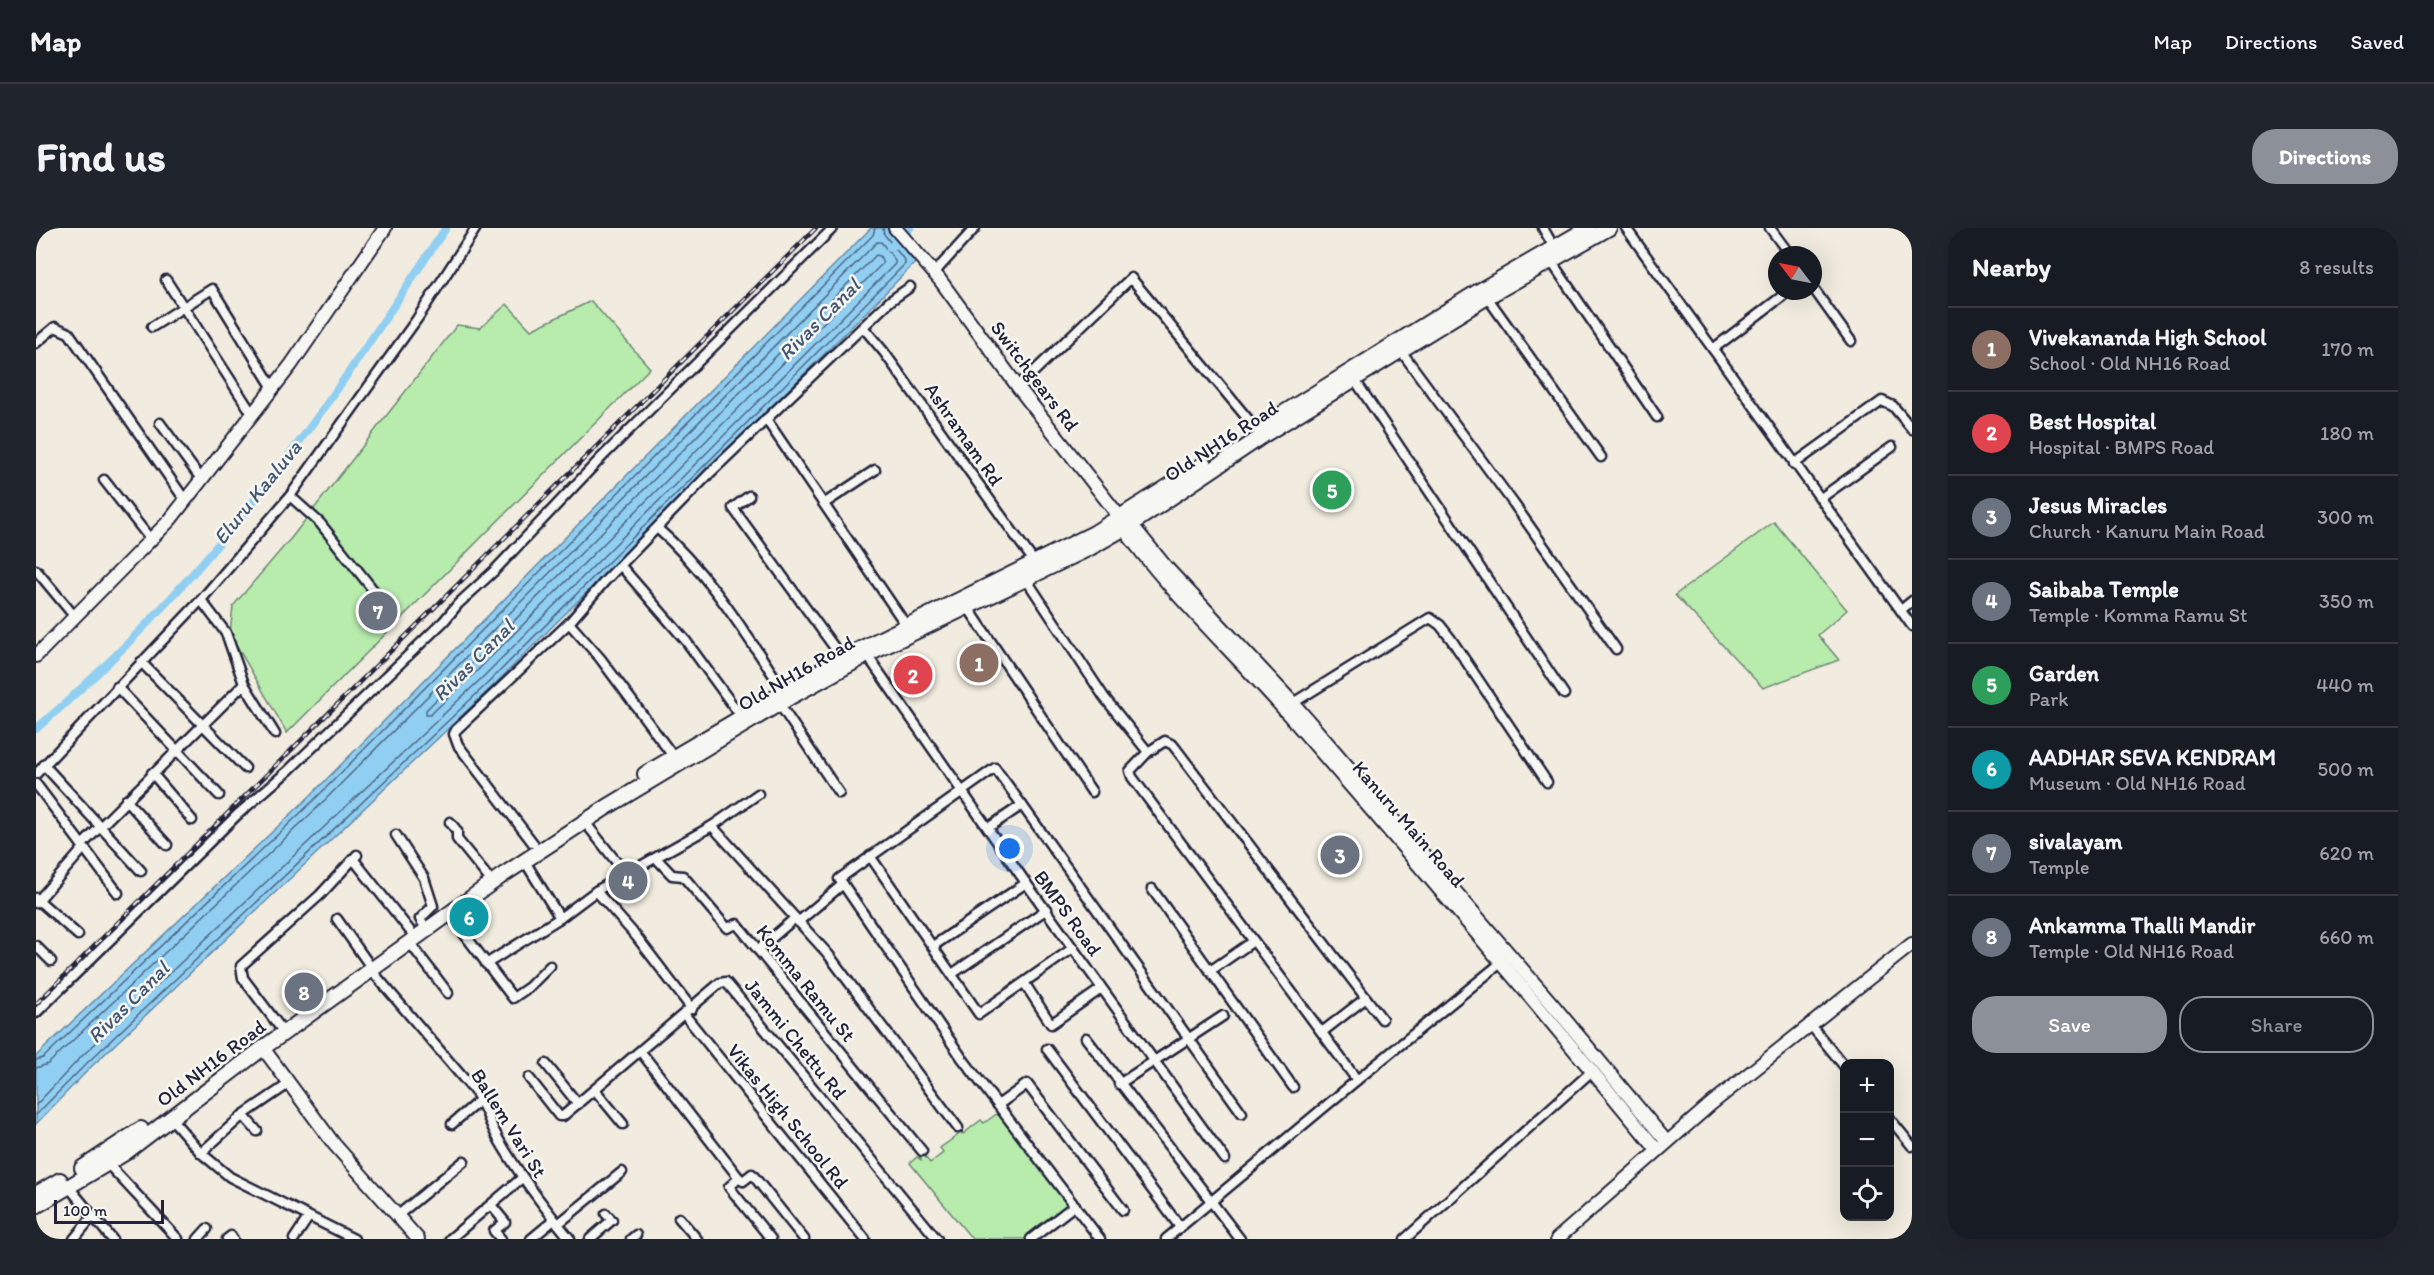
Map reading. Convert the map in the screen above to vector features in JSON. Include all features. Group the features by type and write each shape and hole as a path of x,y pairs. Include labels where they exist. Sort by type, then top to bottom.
{"main road":[{"path":"37,652 152,540 185,500 273,388 385,228"},
{"name":"Switchgears Rd","path":"895,228 934,273 1018,387 1122,520"},
{"name":"Old NH16 Road","path":"36,1206 68,1185 108,1164 533,843 740,715 1026,579 1355,380 1555,255 1588,228"},
{"name":"Old NH16 Road","path":"415,933 448,914 584,821 842,658 1122,520 1257,430 1440,315 1610,228"},
{"name":"Kanuru Main Road","path":"1122,520 1293,704 1502,962 1559,1021 1592,1071 1661,1146"},
{"name":"Kanuru Main Road","path":"1122,520 1427,867 1559,1021 1661,1146"},
{"path":"1557,1239 1661,1146 1809,1023 1912,944"},
{"name":"Old NH16 Road","path":"36,1194 129,1138 279,1026 370,967"},
{"path":"263,1048 334,1144 418,1239"}],"street":[{"path":"36,774 201,600 290,496 417,319 476,228"},
{"path":"36,1013 237,815 289,770 444,621 602,457 833,228"},
{"path":"934,273 975,228"},
{"path":"1543,228 1555,255 1657,417"},
{"path":"1626,228 1912,626"},
{"path":"1770,228 1783,246"},
{"path":"1018,387 1131,278 1257,430"},
{"path":"166,280 253,415"},
{"path":"533,843 458,745 454,734 462,722 481,707 569,623 657,528 766,419 890,301 910,287"},
{"path":"152,327 183,309 202,293 212,289 273,388"},
{"path":"1487,297 1601,458"},
{"path":"1713,349 1777,300"},
{"path":"1822,300 1851,341"},
{"path":"36,343 55,327 69,333 185,500"},
{"name":"Ashramam Rd","path":"863,327 885,352 1035,563"},
{"path":"1401,351 1514,504 1616,650"},
{"path":"1355,380 1564,694"},
{"path":"1794,464 1882,400 1893,406 1912,429"},
{"path":"766,419 906,625"},
{"path":"160,423 201,479"},
{"path":"1821,498 1892,447"},
{"path":"825,503 875,470"},
{"path":"104,480 152,540"},
{"path":"290,496 320,523 378,596"},
{"path":"748,496 734,508 842,658"},
{"path":"657,528 679,549 741,626 779,697 840,793"},
{"path":"621,566 686,641 740,715"},
{"path":"36,570 75,617"},
{"path":"1026,579 1104,697 1148,753"},
{"path":"201,600 226,633 244,684 275,734"},
{"path":"1901,610 1912,601"},
{"path":"967,606 1092,792"},
{"path":"1293,704 1430,618 1440,625 1451,639 1547,782"},
{"path":"569,623 600,658 673,756"},
{"name":"BMPS Road","path":"867,655 1101,989 1155,1059 1225,1159"},
{"path":"141,662 244,768"},
{"path":"78,935 37,900 100,827 244,684"},
{"path":"117,687 219,795"},
{"path":"1358,1080 1252,942 1132,777 1130,771 1132,767 1165,741 1173,745 1382,1019"},
{"path":"44,765 141,871"},
{"path":"1100,1239 998,1105 839,879 997,769 1242,1113"},
{"path":"152,773 192,820"},
{"path":"36,784 118,893"},
{"path":"486,964 560,918 596,891 712,826 758,794"},
{"path":"126,800 167,845"},
{"path":"988,828 1022,805"},
{"path":"584,821 626,874"},
{"path":"450,822 457,831 457,839 487,876"},
{"path":"712,826 828,954 958,1128"},
{"path":"396,835 424,878 433,906 420,919 415,933"},
{"path":"870,856 979,1014 1025,984 1073,948"},
{"path":"279,1026 243,978 241,966 320,895 356,857 415,933 448,993"},
{"name":"Komma Ramu St","path":"656,858 672,875 683,876 727,928 737,924 922,1151"},
{"path":"524,860 560,918"},
{"path":"933,946 1026,883"},
{"path":"758,950 843,884"},
{"path":"1152,889 1293,1087"},
{"name":"Vikas High School Rd","path":"596,891 636,936 688,1011 865,1239"},
{"path":"952,974 1047,909"},
{"path":"448,914 513,998 529,987 550,966"},
{"name":"Ballem Vari St","path":"337,919 370,967 480,1100 494,1131 522,1178 570,1239"},
{"path":"1210,971 1252,942"},
{"path":"36,946 51,961"},
{"path":"1166,1239 1502,962"},
{"name":"Jammi Chettu Rd","path":"529,1078 559,1116 563,1116 720,983 726,982 934,1235"},
{"path":"1025,984 1051,1024 1101,989"},
{"path":"1322,1032 1366,998"},
{"path":"1119,1084 1223,1016"},
{"path":"1809,1023 1840,1060"},
{"path":"1086,1038 1240,1239"},
{"path":"1047,1049 1180,1227"},
{"path":"641,1052 739,1178 743,1182 752,1174 804,1239"},
{"path":"546,1064 578,1104"},
{"path":"1405,1239 1592,1071"},
{"path":"201,1153 243,1115 290,1083"},
{"path":"998,1105 1027,1084 1123,1210"},
{"path":"595,1090 623,1124"},
{"path":"452,1124 480,1100"},
{"path":"243,1115 257,1131"},
{"path":"170,1117 201,1153 230,1177 354,1239"},
{"path":"1894,1124 1912,1146"},
{"path":"397,1216 464,1161"},
{"path":"108,1164 178,1239"},
{"path":"531,1239 622,1172"},
{"path":"450,1239 522,1178"},
{"path":"739,1178 729,1187 771,1239"},
{"path":"68,1185 112,1239"},
{"path":"491,1204 504,1222 495,1230 501,1239"},
{"path":"1031,1239 1076,1205"},
{"path":"590,1239 612,1220 606,1214"},
{"path":"74,1239 92,1217"},
{"path":"294,1239 308,1218"},
{"path":"679,1218 697,1239"},
{"path":"198,1239 207,1229"},
{"path":"923,1239 934,1235"},
{"path":"227,1239 231,1236 233,1239"}],"green space":[{"path":"591,301 650,368 287,733 230,634 233,606 292,537 457,325 480,328 507,304 531,330"},
{"path":"1774,522 1847,610 1818,635 1839,660 1763,688 1675,595"},
{"path":"998,1113 1070,1204 1025,1239 972,1239 910,1163 917,1157 921,1160 919,1155 921,1152 930,1163 943,1153 940,1148 958,1135 959,1130 963,1134 981,1120 984,1123"}],"water":[{"path":"871,228 887,228 915,263 492,687 91,1067 36,1124 36,1056 309,797"}],"waterway":[{"name":"Eluru Kaaluva","path":"36,729 113,658 150,620 255,500 334,393 446,228"},
{"name":"Rivas Canal","path":"890,248 910,228"}],"railway":[{"path":"36,1004 816,228"}],"place":[{"name":"Garden","path":"1332,490"},
{"name":"sivalayam","path":"378,611"},
{"name":"Vivekananda High School","path":"979,663"},
{"name":"Best Hospital","path":"913,675"},
{"name":"Jesus Miracles","path":"1340,855"},
{"name":"Saibaba Temple","path":"628,881"},
{"name":"AADHAR SEVA KENDRAM","path":"469,917"},
{"name":"Ankamma Thalli Mandir","path":"304,992"}]}
